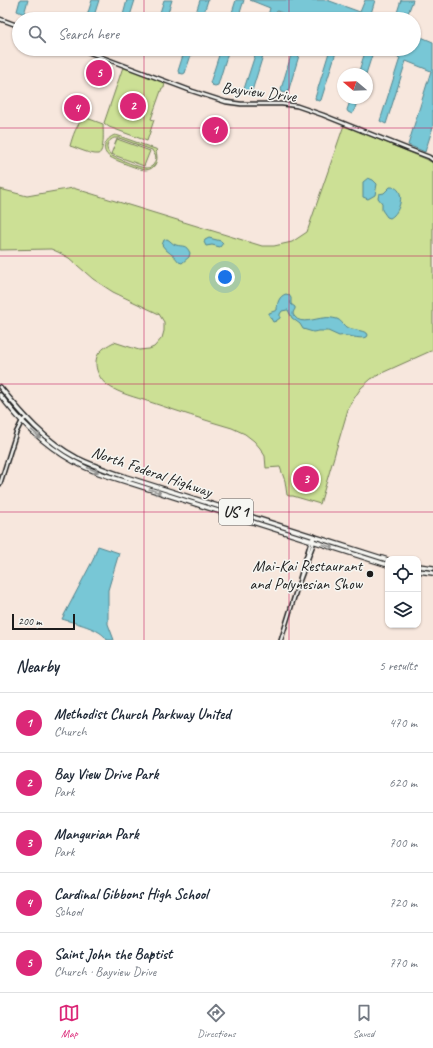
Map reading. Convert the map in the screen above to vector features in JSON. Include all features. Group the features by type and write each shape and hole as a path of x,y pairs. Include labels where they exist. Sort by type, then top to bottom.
{"main road":[{"name":"North Federal Highway","path":"0,388 26,418 48,438 78,458 98,467 385,559"},
{"name":"North Federal Highway","path":"1,396 22,421 45,442 74,461 101,474 385,564"},
{"path":"1,396 10,399"},
{"path":"140,487 146,483"},
{"path":"197,505 206,502"},
{"path":"229,515 238,512"},
{"path":"250,521 254,520 272,526 275,524"},
{"path":"346,552 353,549"},
{"path":"354,554 361,551"},
{"path":"421,566 433,568"},
{"path":"421,571 433,573"}],"street":[{"path":"0,19 12,23"},
{"name":"Bayview Drive","path":"99,56 192,91 226,102 297,106 403,146 433,160"},
{"path":"0,484 16,433 22,421 26,418"},
{"path":"281,640 314,536"}],"green space":[{"path":"123,67 164,81 165,83 151,119 154,120 147,141 109,127 104,123"},
{"path":"84,117 103,124 103,145 98,154 70,146 75,131"},
{"path":"344,125 433,163 433,350 384,372 371,379 361,388 349,406 320,504 287,495 285,481 280,467 266,468 265,456 254,441 245,434 232,428 128,395 107,385 101,378 96,366 99,353 114,342 139,350 154,347 162,338 164,322 159,314 113,292 93,279 69,258 58,252 51,249 0,250 0,189 27,196 73,188 262,246 274,246 292,242 307,232"},
{"path":"115,135 119,136 158,150 156,152 157,158 154,166 148,170 145,170 128,165 110,157 105,151 105,145 106,142","holes":["114,138 119,138 152,150 156,157 153,165 148,168 143,168 112,156 108,151 107,146 111,140"]},
{"path":"117,139 150,151 144,166 111,154"}],"water":[{"path":"20,0 28,0 25,12 17,11"},
{"path":"92,0 99,0 95,12 88,12"},
{"path":"127,0 135,0 131,12 124,12"},
{"path":"164,0 172,0 168,12 160,12"},
{"path":"200,0 208,0 204,12 196,12"},
{"path":"236,0 244,0 240,12 232,12"},
{"path":"250,0 327,0 360,12 269,12 270,8"},
{"path":"365,0 375,0 371,12 360,12"},
{"path":"401,0 413,0 409,12 397,12"},
{"path":"421,37 433,42 433,127 425,152 408,145 431,71 406,61 386,124 380,121 400,58 394,56 421,56"},
{"path":"183,56 191,56 185,73 179,73 178,71"},
{"path":"219,56 227,56 218,85 215,86 210,83"},
{"path":"255,56 263,56 252,91 249,93 244,89"},
{"path":"291,56 299,56 288,92 282,92 281,89"},
{"path":"328,56 335,56 321,100 316,100 315,98"},
{"path":"364,56 372,56 368,68 360,68"},
{"path":"349,104 356,104 352,114 347,110"},
{"path":"368,178 377,184 375,195 368,199 363,197 363,182"},
{"path":"390,187 399,191 400,200 397,211 390,218 387,217 382,210 382,203 378,198 379,194 384,193"},
{"path":"209,238 221,241 223,243 220,247 212,245 206,246 204,242"},
{"path":"167,239 175,244 186,247 190,253 189,257 182,263 179,262 162,245 164,240"},
{"path":"286,294 289,295 291,298 291,304 295,307 293,315 301,321 327,318 337,319 340,320 346,327 367,333 367,337 360,338 339,336 328,331 313,332 303,329 300,324 292,318 288,310 282,311 280,318 273,322 269,313 277,310 279,300"},
{"path":"98,546 119,553 108,590 108,624 114,640 107,640 99,632 93,629 62,619 93,560"}],"place":[{"name":"Saint John the Baptist","path":"99,73"},
{"name":"Bay View Drive Park","path":"133,106"},
{"name":"Cardinal Gibbons High School","path":"77,108"},
{"name":"Methodist Church Parkway United","path":"215,130"},
{"name":"Mangurian Park","path":"306,479"},
{"name":"Mai-Kai Restaurant and Polynesian Show","path":"370,574"}]}
